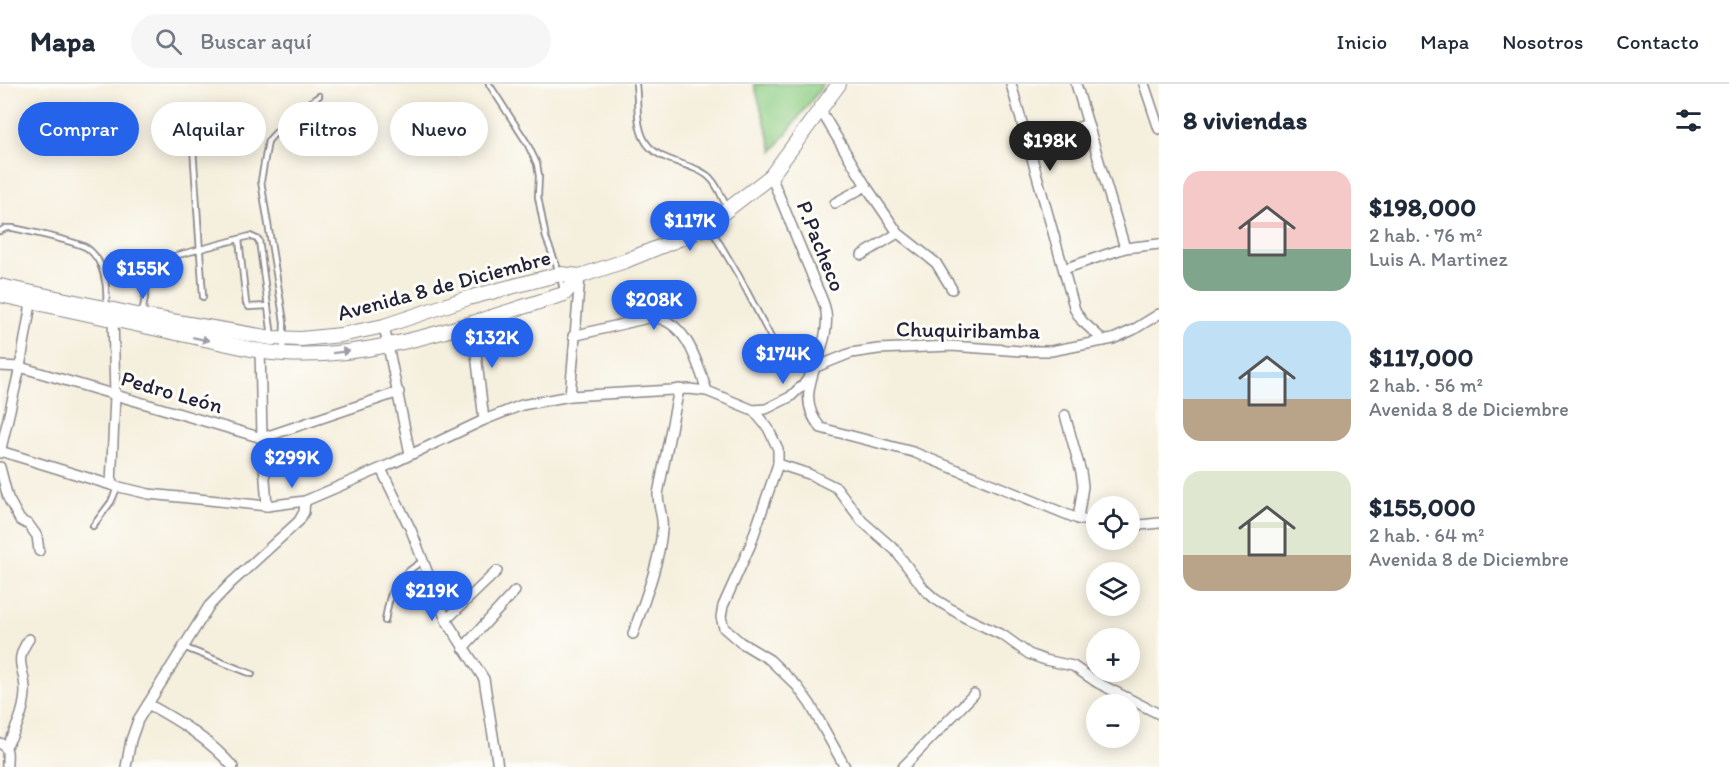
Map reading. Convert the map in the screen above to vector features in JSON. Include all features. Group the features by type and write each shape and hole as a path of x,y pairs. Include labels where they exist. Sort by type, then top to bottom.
{"main road":[{"name":"Avenida 8 de Diciembre","path":"141,321 272,338 301,339 341,335 384,326 468,298 560,274 580,276 625,261 701,230 771,176 839,84"},
{"name":"Avenida 8 de Diciembre","path":"0,286 32,297 111,313 272,353 318,354 388,346 564,294 580,276"},
{"name":"Avenida 8 de Diciembre","path":"0,296 32,297"}],"street":[{"path":"1011,84 1075,310 1082,321 1104,341"},
{"path":"1077,84 1125,248"},
{"path":"1144,84 1159,129"},
{"path":"820,111 898,233 936,262 952,288"},
{"path":"1029,145 1088,124"},
{"name":"P.Pacheco","path":"771,176 826,310 825,336 816,367 808,384 808,405 816,423 821,428 913,452 1086,520"},
{"path":"835,202 866,186"},
{"path":"862,255 898,233"},
{"path":"1064,269 1125,248 1159,244"},
{"path":"570,396 573,336 580,276"},
{"path":"32,297 20,367 0,452 149,494 267,506 305,501 381,469 484,420 522,405 570,396 680,389 706,391 753,410 768,428 778,449 778,464 750,546 723,606 721,617 724,628 740,642 770,660 797,686 845,767"},
{"path":"111,313 115,396 114,486"},
{"name":"Chuquiribamba","path":"753,410 766,409 790,397 804,384 816,367 851,353 878,349 951,346 1051,351 1104,341 1133,330 1159,314"},
{"path":"573,336 652,317 665,319 681,333 699,368 706,391"},
{"path":"472,321 484,420"},
{"path":"384,326 410,454"},
{"path":"267,506 262,438 272,338"},
{"name":"Pedro León","path":"0,366 20,367 262,438"},
{"path":"633,634 655,565 662,530 658,494 680,389"},
{"path":"262,438 399,392"},
{"path":"1065,415 1082,472 1083,486 1078,519"},
{"path":"778,464 808,474 837,488 862,521 895,550 924,589 935,599 977,624 1004,636 1029,654 1051,662 1073,666 1098,683 1159,714"},
{"path":"0,467 8,498 20,520 29,525 37,536 39,551"},
{"path":"381,469 424,560 446,621 484,679 488,692 498,767"},
{"path":"126,767 131,740 138,720 183,647 216,598 299,521 304,512 305,501"},
{"path":"1140,525 1159,523"},
{"path":"446,621 497,571"},
{"path":"463,648 515,591"},
{"path":"7,767 8,751 3,744 13,735 25,694 20,651 29,639"},
{"path":"903,767 974,694"},
{"path":"148,704 172,717 220,751 233,767"}],"lane":[{"path":"489,84 527,143 537,164 538,197 546,238 560,274 564,294"},
{"path":"636,84 640,124 644,139 649,146 666,158 703,173 711,179 729,209"},
{"path":"272,338 284,322 261,181 268,141 289,118 319,96"},
{"path":"194,156 203,297"},
{"path":"708,225 740,278 777,349"},
{"path":"0,231 13,228 86,247 96,257 102,270 111,313"},
{"path":"141,321 149,275 163,259 250,236 259,240 272,353"},
{"path":"239,239 246,303 249,307 268,306"},
{"path":"93,526 111,502 114,486"},
{"path":"385,621 389,597 394,585 402,575 424,560"},
{"path":"183,647 252,674"}],"green space":[{"path":"754,84 824,84 773,151"}]}
